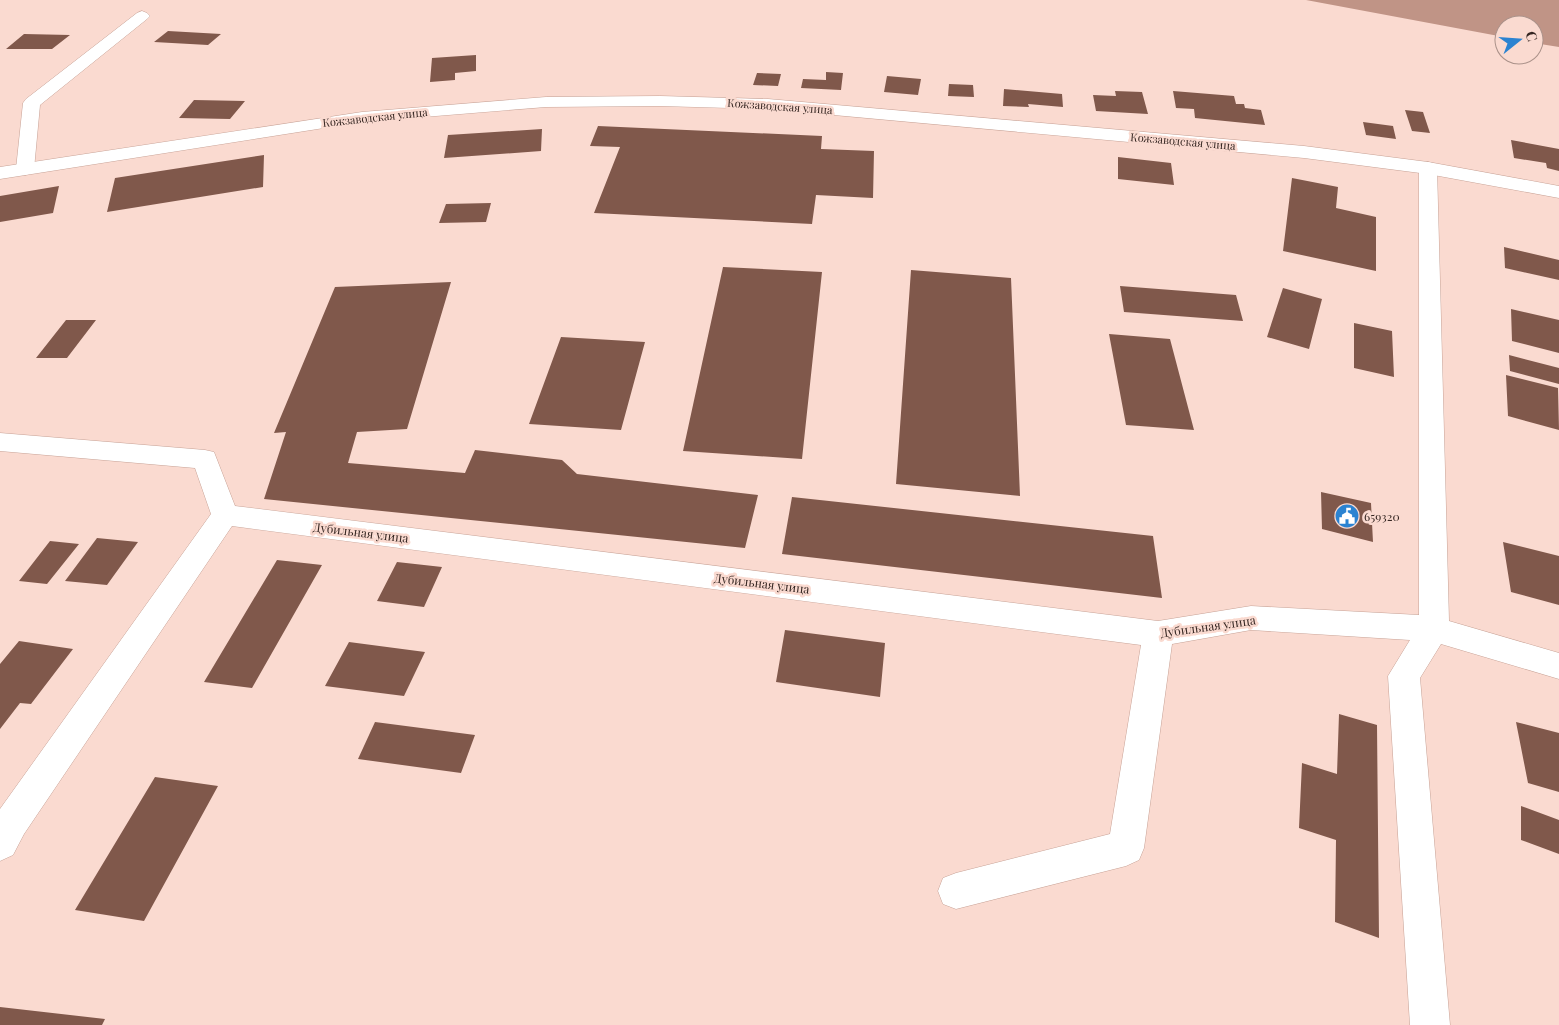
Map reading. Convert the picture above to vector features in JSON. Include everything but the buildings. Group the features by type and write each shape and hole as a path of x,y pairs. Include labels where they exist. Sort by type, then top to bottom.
{"street":[{"path":"25,169 32,102 142,16"},
{"name":"Кожзаводская улица","path":"0,173 362,117 546,102 660,101 768,104 1304,152 1428,168 1559,192"},
{"path":"1428,168 1434,629 1404,676 1430,1025"},
{"path":"0,442 205,459 225,515 4,828"},
{"name":"Дубильная улица","path":"225,515 1158,634 1251,618 1434,629 1559,666"},
{"path":"956,891 1126,848 1158,634"}],"shaded area":[{"path":"1306,0 1559,0 1559,47 1544,45 1544,15 1494,15 1494,35"}],"place":[{"name":"659320","path":"1347,516"}]}
